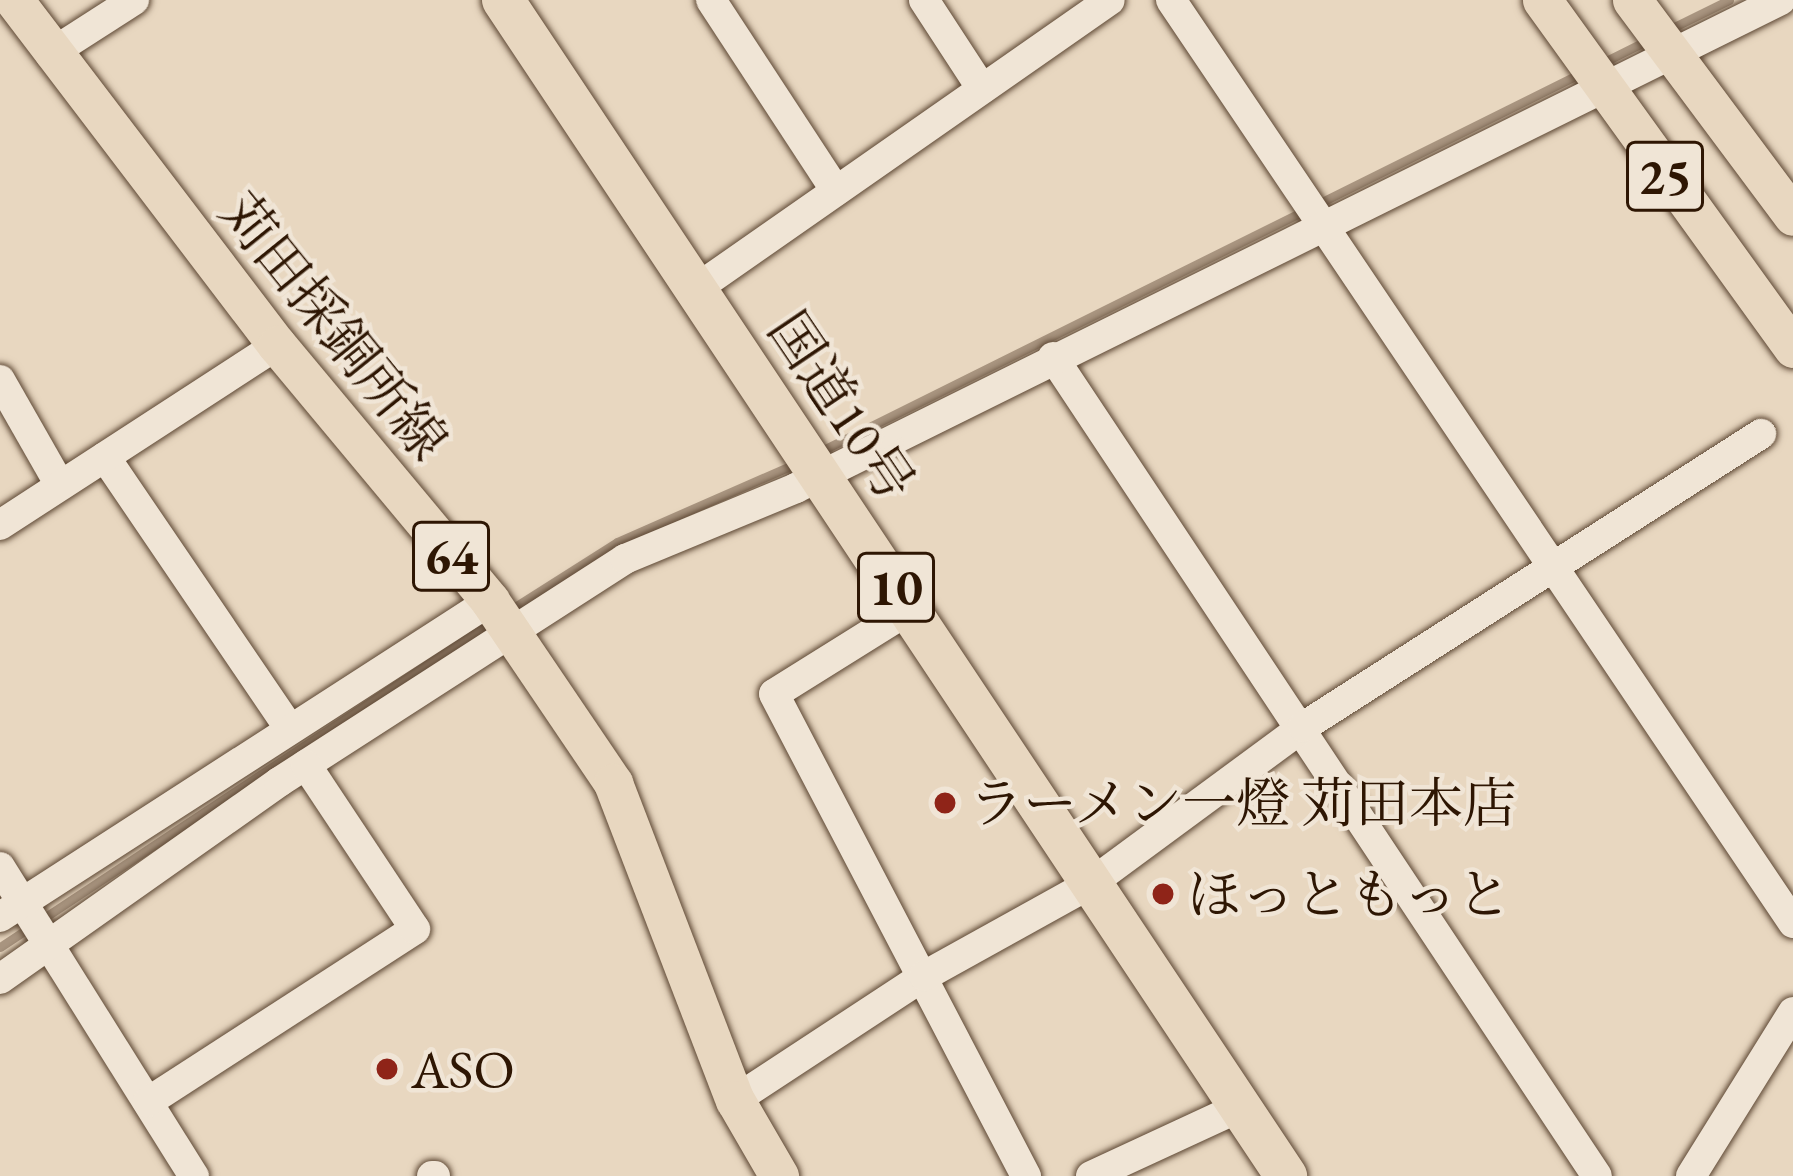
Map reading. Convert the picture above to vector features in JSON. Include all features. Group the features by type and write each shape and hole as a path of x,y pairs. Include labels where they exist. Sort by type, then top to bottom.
{"highway":[{"name":"国道10号","path":"472,0 808,481 1228,1113 1286,1176"},
{"name":"国道10号","path":"503,0 693,291 808,481"},
{"name":"国道10号","path":"1228,1113 1254,1176"}],"main road":[{"name":"苅田採銅所線","path":"14,0 50,55 277,345 490,601 613,783 735,1100 779,1176"},
{"name":"25","path":"1542,0 1603,93 1793,348"},
{"name":"25","path":"1632,0 1793,217"}],"street":[{"path":"50,55 134,0"},
{"path":"711,0 836,191"},
{"path":"693,291 1108,0"},
{"path":"1171,0 1326,220 1793,922"},
{"path":"0,980 306,765 514,636 625,559 808,481 1326,220 1603,93 1781,0"},
{"path":"930,2 982,89"},
{"path":"0,525 277,345"},
{"path":"1053,357 1597,1176"},
{"path":"0,380 60,485"},
{"path":"735,1100 924,976 1078,891 1303,728 1761,434"},
{"path":"105,457 289,728"},
{"path":"11,910 490,601"},
{"path":"898,616 774,694 1026,1176"},
{"path":"148,1102 415,929 306,765"},
{"path":"0,867 11,910 49,946 194,1176"},
{"path":"1691,1176 1793,1012"},
{"path":"1090,1176 1228,1113"}],"waterway":[{"path":"1668,30 1729,0"},
{"path":"1598,65 1648,40"},
{"path":"819,452 1583,72"},
{"path":"510,610 617,542 799,462"},
{"path":"0,947 491,622"}],"place":[{"name":"ラーメン一燈 苅田本店","path":"945,803"},
{"name":"ほっともっと","path":"1163,894"},
{"name":"ASO","path":"387,1069"}]}
